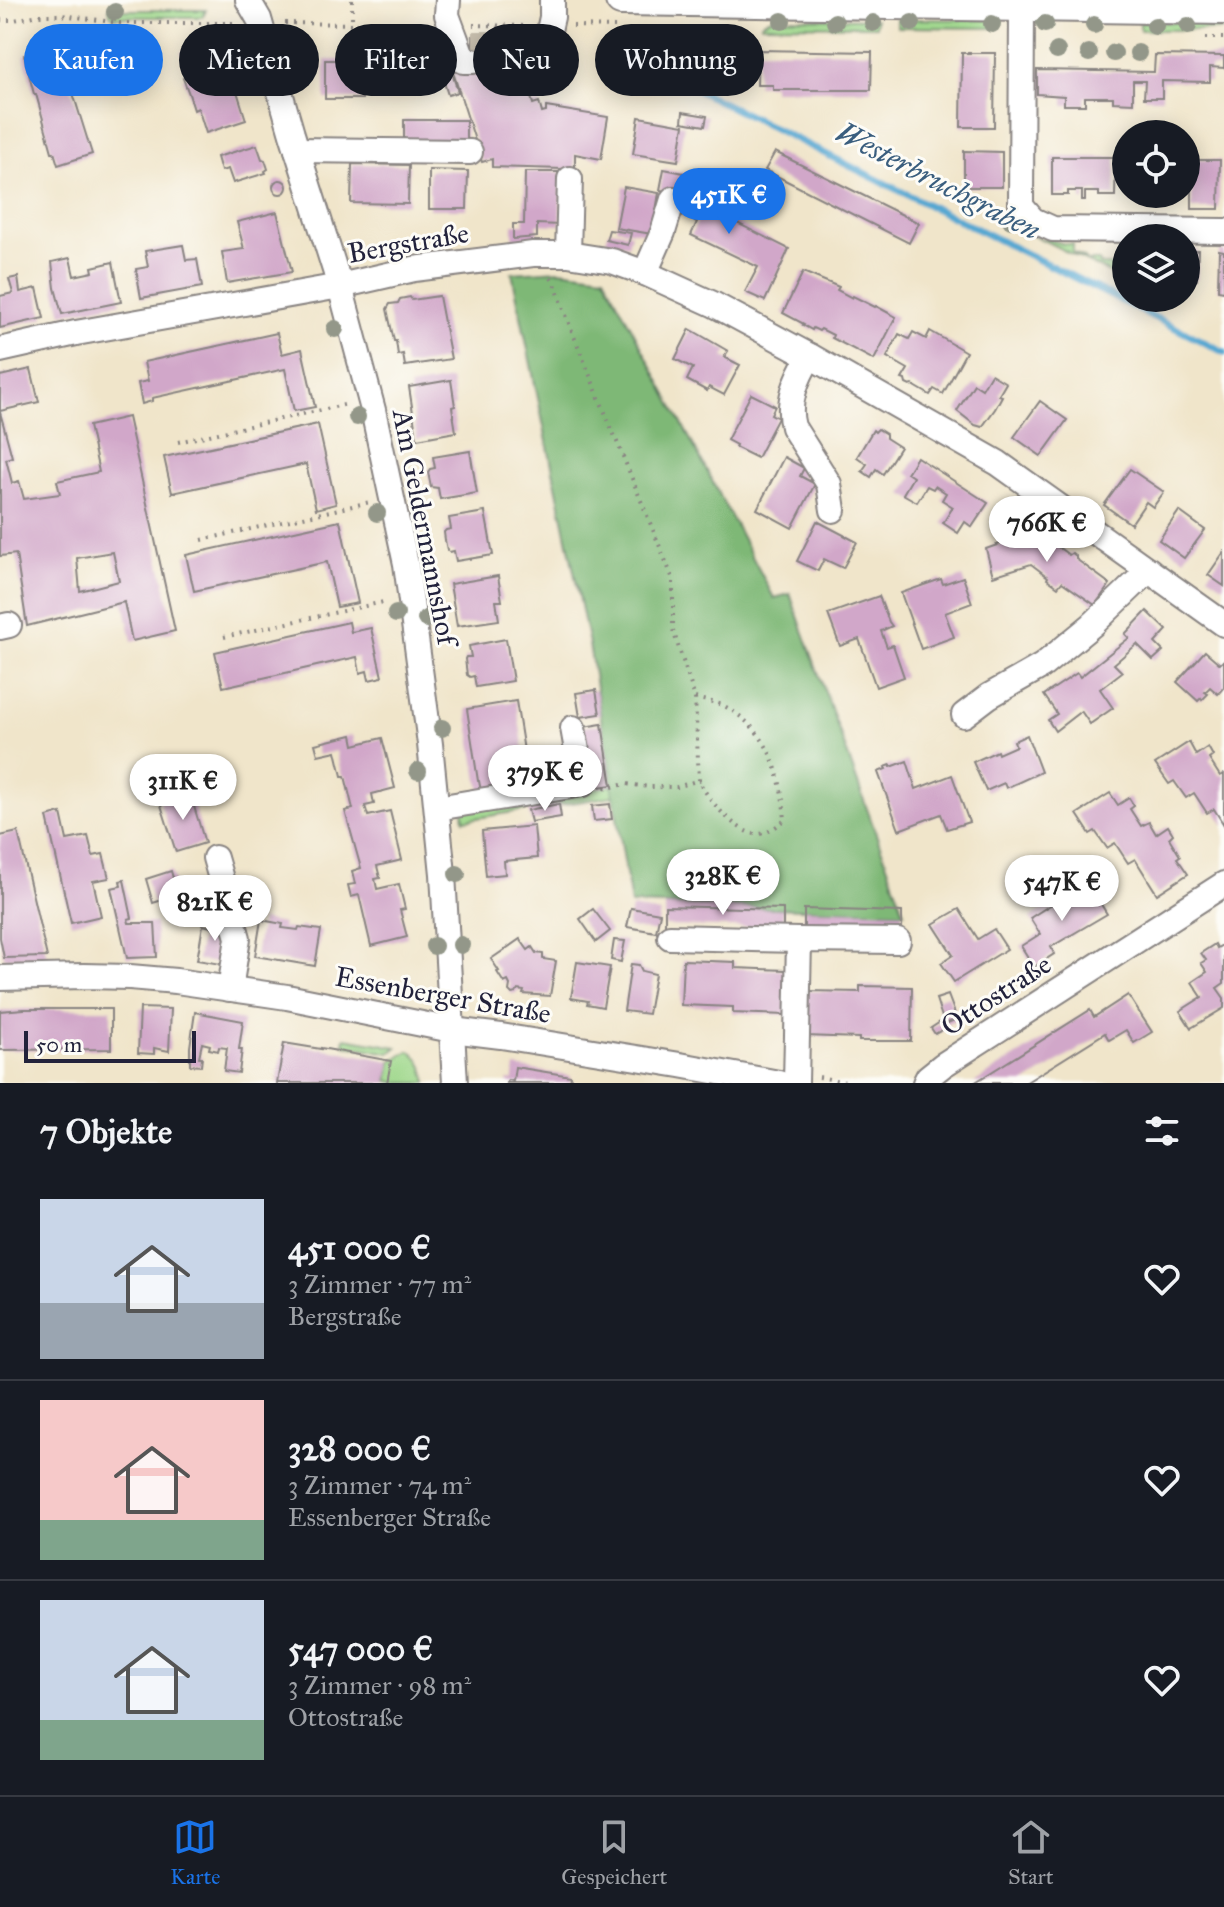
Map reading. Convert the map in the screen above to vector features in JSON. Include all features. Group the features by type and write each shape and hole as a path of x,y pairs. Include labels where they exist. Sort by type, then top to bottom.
{"main road":[{"path":"624,13 750,1 1224,9"}],"street":[{"name":"Am Geldermannshof","path":"248,0 260,22 340,286 370,399 406,564 437,808 455,1083"},
{"path":"448,0 447,15 464,43"},
{"path":"545,24 552,0"},
{"path":"1031,4 1021,206 1033,220 1053,229 1224,231"},
{"path":"297,150 470,152"},
{"path":"568,254 570,179"},
{"path":"645,273 673,199"},
{"name":"Bergstraße","path":"0,350 117,325 340,286 414,269 533,254 568,254 612,261 713,304 998,463 1224,624"},
{"path":"810,356 790,404 790,417 793,427 829,484 833,510"},
{"path":"964,715 989,696 1042,666 1092,625 1149,570"},
{"path":"437,808 583,784 573,728"},
{"path":"215,858 238,938 230,989"},
{"name":"Ottostraße","path":"925,1083 943,1065 1224,884"},
{"path":"670,937 898,941"},
{"path":"796,1083 799,940"},
{"name":"Essenberger Straße","path":"0,978 130,977 176,981 287,997 452,1030 665,1062 779,1083"}],"path":[{"path":"0,20 62,15 120,23 352,24 352,0"},
{"path":"579,29 624,13"},
{"path":"1193,37 1224,38"},
{"path":"457,42 473,43"},
{"path":"533,254 555,284 673,579 673,630 695,698 702,788 734,824 755,834 772,830 785,820 784,802 770,750 756,729 724,706 695,698"},
{"path":"178,442 370,399"},
{"path":"202,540 392,497"},
{"path":"224,637 410,596"},
{"path":"583,784 592,791 626,784 677,787 699,780"}],"green space":[{"path":"109,7 125,10 206,10 202,17 114,17"},
{"path":"771,18 876,19 876,26 761,23"},
{"path":"897,19 996,20 996,28 897,27"},
{"path":"1140,22 1224,23 1224,30 1140,30"},
{"path":"1007,222 1044,240 1073,244 1073,253 1086,261 1112,265 1112,274"},
{"path":"560,270 604,276 774,598 790,594 904,912 631,904 589,644 512,273"},
{"path":"612,785 613,796 464,820 463,810"},
{"path":"345,1038 397,1047 390,1053 344,1045"},
{"path":"409,1051 422,1064 427,1083 388,1081 392,1061"}],"building":[{"path":"764,50 872,52 871,90 773,90 773,85 764,85"},
{"path":"962,53 995,53 994,127 961,127"},
{"path":"1155,55 1224,56 1224,68 1210,67 1210,82 1162,81 1162,98 1144,98 1145,81 1133,81 1133,103 1113,102 1113,97 1085,97 1085,105 1064,105 1064,96 1037,94 1037,70 1154,72"},
{"path":"325,60 335,60 335,96 362,96 362,99 325,99"},
{"path":"473,66 473,96 544,96 531,97 533,104 539,102 542,113 546,112 546,107 608,117 601,159 575,154 575,175 564,169 492,167 492,159 482,162 457,84 457,71"},
{"path":"37,96 74,96 92,154 58,165"},
{"path":"189,96 238,96 246,120 206,133 198,108 194,110"},
{"path":"683,112 707,116 705,126 682,122"},
{"path":"639,117 684,125 678,161 633,154"},
{"path":"404,120 466,120 466,141 404,141"},
{"path":"257,145 268,169 266,173 233,183 228,169 221,171 217,157"},
{"path":"964,151 1002,152 1002,187 964,187"},
{"path":"775,152 919,223 909,243 765,170"},
{"path":"1052,157 1112,157 1112,196 1085,192 1085,200 1082,200 1082,191 1052,195"},
{"path":"1200,160 1220,160 1219,209 1192,209 1200,208"},
{"path":"352,164 409,165 408,204 351,203"},
{"path":"664,169 694,175 686,193 703,201 701,205 789,249 765,301 745,292 758,267 691,235 697,222 677,213 685,194 660,190"},
{"path":"429,170 468,171 467,209 429,209"},
{"path":"525,172 561,172 560,225 537,224 537,237 513,239 513,224 524,224"},
{"path":"280,180 287,187 280,194 273,187"},
{"path":"624,187 659,193 652,234 616,228"},
{"path":"277,212 292,272 227,283 222,252 244,249 237,222"},
{"path":"609,230 631,233 628,245 606,240"},
{"path":"183,245 186,260 197,259 202,287 141,298 136,269 148,267 145,251"},
{"path":"1219,250 1224,251 1224,291 1218,290"},
{"path":"70,258 74,276 93,272 92,267 113,262 121,302 62,314 52,262"},
{"path":"803,272 896,317 874,360 832,338 833,335 821,329 812,330 783,313"},
{"path":"18,277 20,292 37,288 44,318 0,328 0,296 13,293 9,279"},
{"path":"439,296 451,359 405,366 403,354 398,355 387,309 400,299"},
{"path":"690,329 728,351 724,357 740,365 724,395 709,387 707,391 687,380 693,368 675,359"},
{"path":"930,331 966,352 943,394 934,389 930,395 906,384 902,379 908,369 887,357 899,334 909,339 913,332 926,339"},
{"path":"277,333 282,354 302,349 315,407 294,411 285,369 152,398 152,401 142,404 138,383 148,381 144,362"},
{"path":"31,369 39,402 0,411 0,376"},
{"path":"991,374 1006,383 995,409 982,427 957,411 974,384 982,389"},
{"path":"451,380 456,432 417,439 409,387"},
{"path":"751,394 775,406 771,414 778,418 757,458 727,440"},
{"path":"1040,401 1067,420 1041,456 1014,437"},
{"path":"0,412 12,457 6,459 12,483 19,481 24,499 60,494 57,481 99,472 89,426 128,417 175,631 132,641 124,602 27,626 16,554 0,556","holes":["113,552 119,581 80,591 77,558"]},
{"path":"318,424 336,504 316,509 306,464 172,493 164,457"},
{"path":"878,429 900,447 883,474 876,469 871,477 862,471 867,464 857,457 873,430"},
{"path":"470,451 477,493 440,499 438,488 431,487 428,472 435,468 433,457"},
{"path":"784,457 804,468 800,476 815,484 792,528 757,509"},
{"path":"917,457 988,503 972,527 965,522 958,533 943,523 953,507 942,500 946,493 935,486 933,489 927,486 917,502 903,494 913,477 907,473"},
{"path":"1130,469 1164,492 1153,507 1146,502 1131,524 1104,505"},
{"path":"1179,511 1205,530 1184,558 1159,540"},
{"path":"485,512 493,555 456,561 454,551 447,550 445,540 444,532 451,529 449,518"},
{"path":"340,521 358,603 337,607 327,562 194,591 186,555"},
{"path":"817,521 857,542 843,568 824,559 818,571 797,561"},
{"path":"1036,531 1069,555 1072,553 1110,584 1095,605 1062,582 1058,587 1031,564 993,576 986,549"},
{"path":"1224,552 1224,586 1208,575"},
{"path":"498,576 502,601 496,601 499,620 457,626 450,584"},
{"path":"963,577 972,603 945,613 954,637 921,649 901,593 941,579 943,584"},
{"path":"879,596 892,626 881,631 887,647 893,645 904,677 876,687 859,639 840,646 828,614"},
{"path":"1147,611 1167,630 1155,643 1163,651 1153,660 1137,644 1114,664 1122,672 1100,689 1113,708 1090,724 1081,711 1055,731 1048,720 1057,714 1044,695 1077,673 1080,677 1129,638 1125,634"},
{"path":"349,622 351,632 371,628 382,677 369,680 367,671 360,673 357,657 223,687 215,652"},
{"path":"506,639 513,681 476,687 474,676 467,675 465,659 471,657 469,646"},
{"path":"1205,651 1220,664 1224,660 1224,687 1218,694 1210,687 1205,692 1208,694 1198,701 1177,682"},
{"path":"596,690 600,714 580,717 576,693"},
{"path":"516,701 530,788 482,796 467,709"},
{"path":"602,724 612,785 592,788 583,727"},
{"path":"352,735 354,745 382,738 395,788 372,794 374,804 365,806 368,816 390,811 402,860 377,866 380,878 375,879 377,889 399,884 405,909 400,910 407,937 371,946 359,895 351,897 348,885 355,884 352,871 361,868 345,811 353,809 345,776 342,776 336,751 318,755 315,744"},
{"path":"1027,735 1041,772 1006,788 1004,783 986,791 973,762 1016,746 1014,741"},
{"path":"1189,742 1196,755 1208,747 1213,756 1209,759 1220,776 1224,774 1224,825 1214,809 1207,813 1194,793 1186,798 1174,781 1169,784 1155,764"},
{"path":"907,761 916,789 952,775 969,822 947,829 941,814 899,830 878,772"},
{"path":"190,793 205,843 176,852 160,802"},
{"path":"1110,793 1118,805 1129,798 1134,806 1130,809 1141,826 1149,822 1156,834 1168,826 1173,834 1169,838 1180,856 1177,858 1188,874 1157,894 1135,859 1128,863 1115,843 1107,848 1095,831 1090,834 1077,814"},
{"path":"559,804 561,817 531,822 528,810"},
{"path":"610,804 612,819 594,821 592,806"},
{"path":"61,813 67,840 88,836 93,856 103,854 109,878 93,881 101,916 71,923 47,817"},
{"path":"534,826 537,858 504,861 505,874 486,876 482,831"},
{"path":"18,832 47,957 4,958 0,938 0,836"},
{"path":"171,871 178,895 153,903 146,879"},
{"path":"124,880 132,918 128,919 129,923 155,923 157,957 127,958 111,888 121,886 120,881"},
{"path":"1087,882 1107,914 1051,947 1054,954 1034,967 1021,946 1040,934 1030,918 1058,900 1061,904 1080,892 1077,888"},
{"path":"665,906 783,909 783,928 665,926"},
{"path":"631,908 660,913 656,932 627,927"},
{"path":"593,909 610,931 596,942 580,919"},
{"path":"804,909 902,912 902,931 804,929"},
{"path":"959,909 978,939 994,929 1007,949 954,982 941,963 953,955 933,924"},
{"path":"217,919 229,921 227,965 197,960 203,925 215,928"},
{"path":"261,920 283,924 282,928 321,930 315,966 255,956"},
{"path":"520,939 528,950 532,947 536,953 543,954 543,959 556,961 550,996 523,994 524,991 518,990 512,994 508,981 504,983 497,972 491,959"},
{"path":"614,940 625,941 621,962 611,960"},
{"path":"1215,944 1217,948 1224,944 1224,983 1217,988 1224,998 1224,1008 1191,1028 1180,1011 1202,997 1192,982 1207,972 1201,963 1206,960 1201,953"},
{"path":"683,960 735,962 735,968 787,970 786,1015 733,1013 733,1007 681,1005"},
{"path":"577,962 610,967 603,1007 571,998"},
{"path":"631,964 655,974 648,1014 624,1011"},
{"path":"860,986 912,987 911,1041 859,1041 859,1038 806,1036 807,991 860,992"},
{"path":"948,995 957,1019 945,1024 946,1028 935,1034 931,1028 943,1020 936,999"},
{"path":"1128,995 1152,1032 1134,1043 1126,1030 1109,1040 1105,1033 1025,1083 974,1083 1090,1010 1094,1017"},
{"path":"140,1008 171,1009 169,1051 154,1048 154,1054 138,1053"},
{"path":"111,1009 111,1049 0,1050 0,1011"},
{"path":"195,1012 243,1021 239,1073 224,1071 227,1048 219,1047 218,1051 202,1043 201,1066 190,1065"},
{"path":"284,1043 391,1061 387,1083 277,1083"},
{"path":"515,1067 571,1076 570,1083 507,1083 508,1080 513,1081"}],"waterway":[{"name":"Westerbruchgraben","path":"709,96 1224,352"}]}
